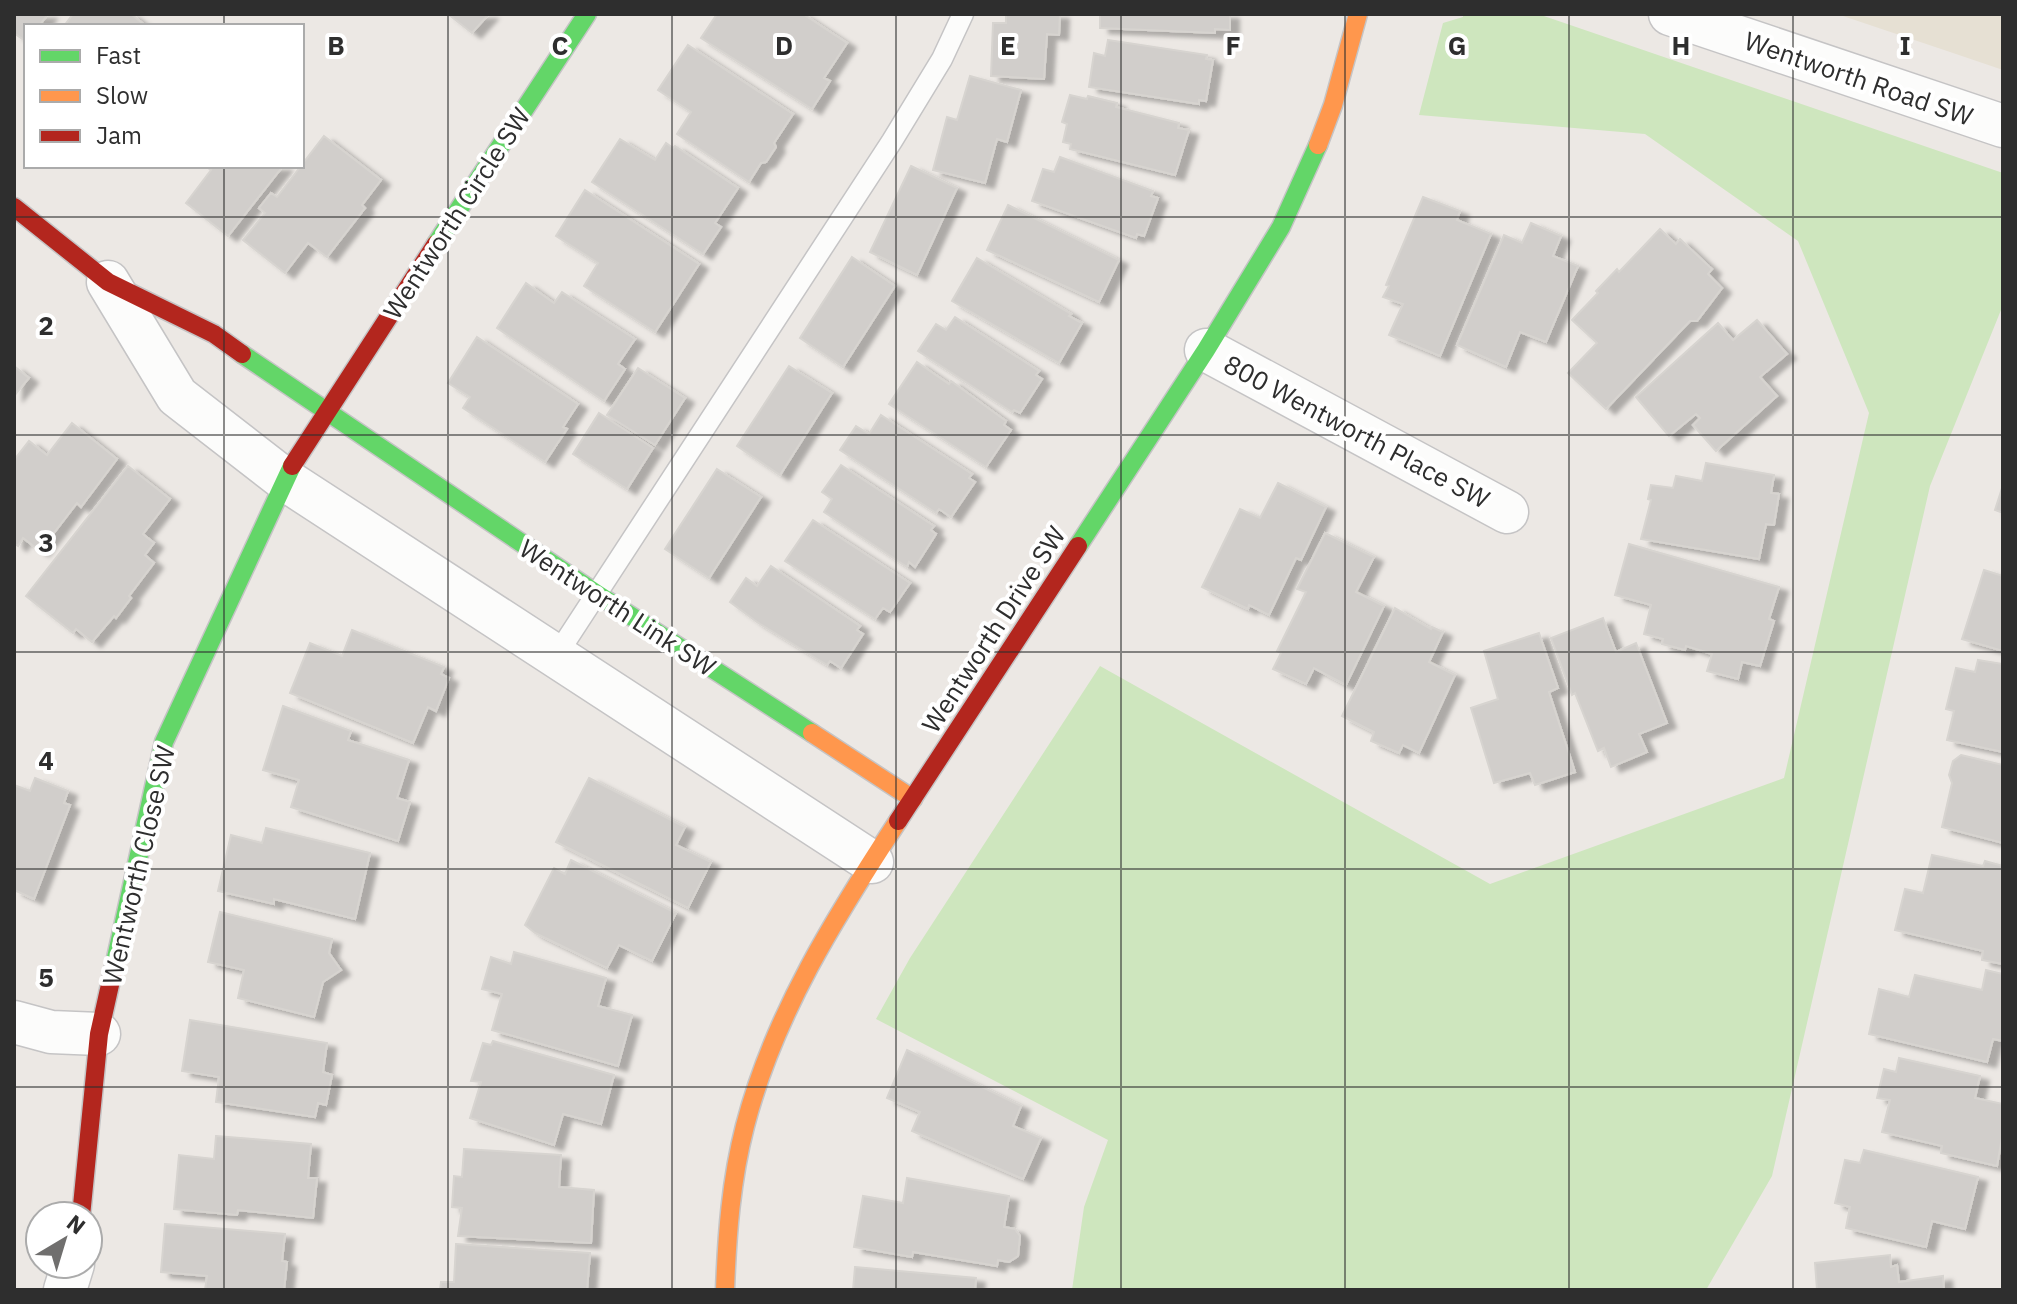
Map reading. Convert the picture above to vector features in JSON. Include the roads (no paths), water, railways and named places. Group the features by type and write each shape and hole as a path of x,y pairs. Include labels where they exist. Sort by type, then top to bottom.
{"street":[{"name":"Wentworth Circle SW","path":"284,479 587,14"},
{"name":"Wentworth Drive SW","path":"725,1290 726,1239 738,1155 770,1055 801,984 829,928 1206,350 1281,227 1308,172 1333,105 1358,14"},
{"name":"Wentworth Road SW","path":"1670,14 2003,126"},
{"path":"14,207 108,282 214,334 325,412"},
{"path":"108,282 177,396 284,479 872,862"},
{"name":"800 Wentworth Place SW","path":"1206,350 1507,512"},
{"name":"Wentworth Link SW","path":"325,412 597,594 913,799"},
{"name":"Wentworth Close SW","path":"83,1200 99,1034 164,742 284,479"},
{"path":"14,1022 51,1032 99,1034"}],"lane":[{"path":"556,656 892,141 942,59 963,14"}]}
